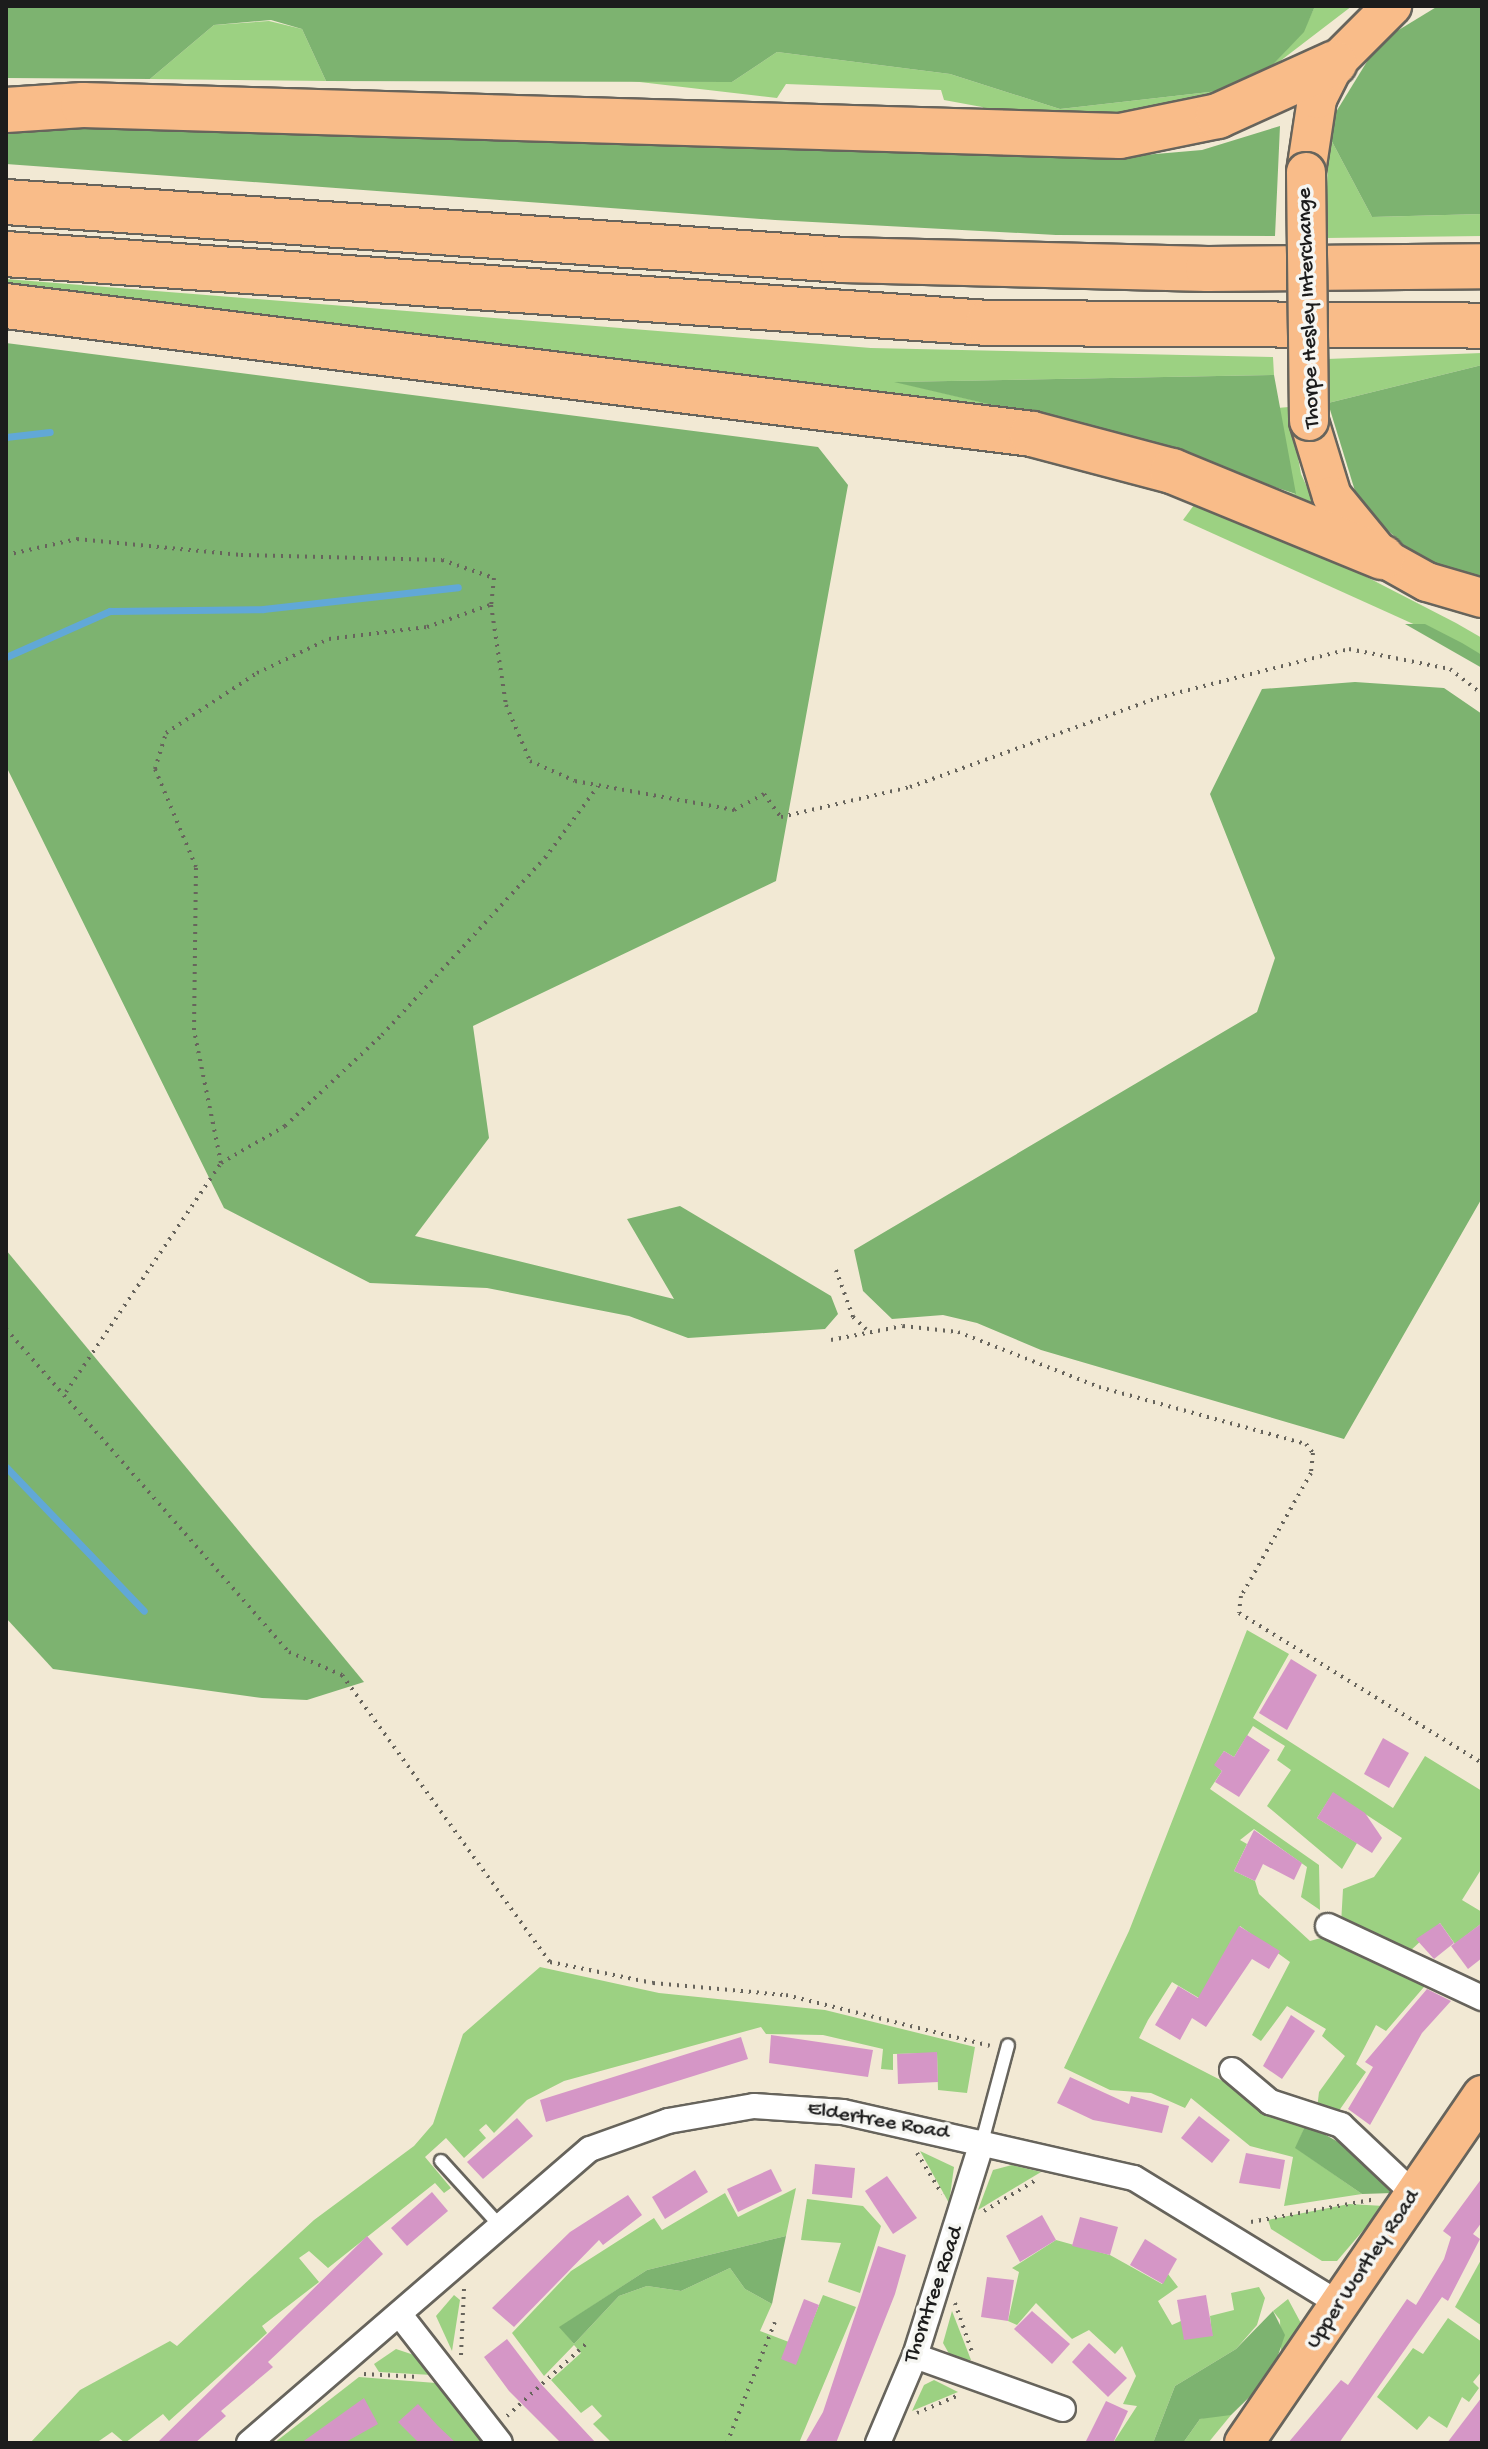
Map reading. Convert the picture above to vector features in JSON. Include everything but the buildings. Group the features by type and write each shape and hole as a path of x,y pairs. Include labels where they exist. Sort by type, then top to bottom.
{"highway":[{"path":"6,110 83,105 1120,136 1218,116 1335,63"},
{"path":"6,202 843,260 1163,269 1482,266"},
{"path":"6,254 988,323 1482,326"},
{"path":"6,306 1032,434 1172,471 1382,557"}],"main road":[{"name":"Thorpe Hesley Interchange","path":"1392,6 1335,63 1317,99 1306,172 1309,421 1332,496 1382,557 1478,601"},
{"name":"Upper Wortley Road","path":"1244,2443 1341,2305 1400,2197 1482,2095"}],"street":[{"path":"1328,1926 1482,1998"},
{"path":"1232,2070 1270,2102 1341,2125 1400,2197"},
{"name":"Eldertree Road","path":"249,2443 590,2149 668,2121 754,2106 900,2124 1134,2178 1341,2305"},
{"name":"Thorntree Road","path":"883,2434 945,2271 982,2142"},
{"path":"400,2315 497,2435"},
{"path":"915,2356 1063,2409"}],"lane":[{"path":"982,2142 1008,2048"},
{"path":"441,2161 501,2227"}],"path":[{"path":"6,555 77,539 241,555 442,560 494,578 491,605 506,705 530,761 598,786 734,810 764,794 781,817 910,787 1157,698 1349,649 1450,669 1482,694"},
{"path":"221,1163 194,1030 196,867 155,769 166,733 257,673 329,639 427,627 491,605"},
{"path":"66,1392 221,1163 285,1126 393,1024 536,869 598,786"},
{"path":"836,1270 853,1317 866,1329"},
{"path":"6,1329 66,1392 289,1652 342,1675 550,1962 653,1983 786,1995 1008,2048"},
{"path":"831,1340 866,1329 958,1332 1099,1387 1306,1444 1313,1453 1311,1473 1247,1584 1239,1613 1482,1763"},
{"path":"900,2124 960,2223 1068,2162"},
{"path":"1218,2230 1325,2203 1400,2197"},
{"path":"334,2371 456,2383 465,2257"},
{"path":"883,2434 985,2383 945,2271"},
{"path":"727,2443 775,2322"},
{"path":"497,2435 588,2342"}],"green space":[{"path":"6,6 1315,6 1304,32 1267,71 1227,90 1060,109 950,74 777,52 732,82 326,81 302,29 271,20 214,25 150,79 6,78"},
{"path":"1315,6 1352,6 1267,71 1303,32"},
{"path":"1438,6 1482,6 1482,214 1372,217 1329,136 1336,112 1379,42"},
{"path":"269,21 302,29 326,81 150,79 214,25"},
{"path":"777,52 950,74 1060,109 1227,90 1112,122 1003,121 982,107 944,100 941,90 786,84 777,98 631,81 732,82"},
{"path":"102,122 1144,155 1202,150 1280,126 1275,236 1056,235 775,220 6,164 6,126"},
{"path":"1329,136 1372,217 1482,214 1482,236 1325,238"},
{"path":"6,279 871,348 1273,357 1274,375 897,382 1095,429 6,288"},
{"path":"6,343 818,447 848,485 776,881 473,1026 489,1138 415,1236 674,1299 627,1219 680,1206 831,1296 838,1314 825,1329 688,1338 629,1316 487,1288 370,1283 224,1208 6,766"},
{"path":"1482,353 1482,365 1328,403 1327,359"},
{"path":"1482,365 1482,579 1418,558 1359,504 1328,403"},
{"path":"1274,375 1296,494 1095,429 894,382"},
{"path":"1289,407 1301,474 1320,515 1204,468 1295,494 1277,408"},
{"path":"1223,503 1482,638 1482,655 1183,520 1194,505"},
{"path":"1405,624 1425,624 1462,643 1482,655 1482,668"},
{"path":"1355,682 1444,688 1482,714 1482,1198 1344,1439 1041,1350 977,1323 943,1315 892,1319 863,1291 854,1250 1257,1012 1275,958 1210,794 1262,689"},
{"path":"6,1250 364,1682 307,1700 262,1698 53,1669 6,1618"},
{"path":"1247,1630 1289,1654 1253,1718 1393,1808 1425,1756 1482,1791 1482,1868 1462,1900 1482,1912 1482,1923 1455,1944 1440,1923 1409,1952 1341,1924 1343,1889 1374,1877 1402,1838 1333,1793 1317,1818 1357,1843 1342,1869 1267,1806 1291,1770 1277,1760 1285,1746 1253,1726 1234,1757 1224,1751 1215,1765 1222,1771 1210,1789 1319,1865 1320,1910 1301,1897 1307,1867 1254,1829 1240,1840 1247,1844 1234,1871 1255,1881 1259,1894 1310,1941 1328,1936 1430,1980 1386,2031 1376,2025 1356,2064 1366,2072 1336,2115 1317,2109 1319,2092 1345,2056 1322,2036 1326,2029 1287,2006 1261,2041 1252,2035 1290,1962 1240,1926 1199,1998 1172,1982 1139,2038 1306,2124 1296,2148 1362,2194 1284,2206 1293,2157 1250,2146 1191,2098 1185,2108 1151,2093 1110,2090 1064,2068 1129,1931"},
{"path":"540,1967 659,1993 825,2010 975,2047 967,2093 938,2090 937,2053 893,2054 893,2070 881,2069 883,2049 823,2035 766,2034 761,2027 564,2081 527,2100 494,2133 486,2124 479,2130 486,2138 464,2158 446,2138 425,2157 451,2188 444,2193 435,2183 328,2268 309,2251 299,2258 319,2282 262,2326 267,2333 169,2421 163,2414 125,2443 112,2432 96,2443 30,2443 80,2390 170,2341 177,2346 314,2220 414,2146 433,2124 463,2034"},
{"path":"1306,2124 1358,2153 1393,2193 1362,2194 1295,2148"},
{"path":"920,2151 954,2167 949,2203"},
{"path":"1012,2165 1041,2172 978,2210 993,2170"},
{"path":"796,2188 786,2236 647,2270 560,2327 574,2344 619,2296 647,2286 681,2291 730,2268 745,2289 772,2304 760,2331 802,2347 823,2295 856,2307 799,2443 612,2443 593,2424 602,2416 592,2405 581,2413 551,2380 581,2353 574,2345 544,2376 512,2333 571,2271 654,2218 662,2230 725,2193 738,2217"},
{"path":"807,2199 863,2206 881,2226 860,2293 828,2282 841,2243 801,2240"},
{"path":"1349,2204 1384,2206 1337,2261 1322,2261 1271,2229 1268,2220"},
{"path":"786,2236 772,2304 745,2289 730,2268 681,2291 647,2286 619,2296 574,2344 559,2327 647,2270"},
{"path":"1056,2240 1110,2255 1162,2284 1168,2274 1178,2287 1158,2301 1172,2325 1181,2321 1212,2335 1210,2316 1234,2310 1231,2293 1259,2287 1265,2298 1257,2325 1236,2349 1175,2386 1153,2443 1113,2443 1137,2406 1123,2404 1136,2376 1122,2346 1115,2354 1089,2330 1072,2339 1036,2303 1017,2325 1008,2321 1019,2272 1012,2268"},
{"path":"1482,2258 1482,2326 1455,2307"},
{"path":"454,2295 460,2300 452,2351 436,2316"},
{"path":"1288,2299 1303,2327 1271,2376 1281,2352 1280,2320 1273,2311"},
{"path":"952,2311 971,2360 952,2359 943,2343"},
{"path":"1273,2311 1285,2335 1271,2376 1231,2415 1200,2419 1183,2443 1153,2443 1175,2386 1236,2349"},
{"path":"1448,2318 1482,2342 1482,2371 1473,2382 1479,2388 1469,2402 1462,2397 1447,2428 1429,2416 1417,2430 1377,2397 1413,2348 1423,2354"},
{"path":"396,2349 417,2356 432,2375 379,2372 374,2364"},
{"path":"359,2377 436,2383 483,2443 274,2443"},
{"path":"934,2380 958,2392 912,2411 924,2385"},
{"path":"1217,2414 1231,2415 1208,2443 1183,2443 1200,2419"}],"waterway":[{"path":"6,437 50,432"},
{"path":"6,657 110,611 263,609 458,587"},
{"path":"6,1467 144,1611"}]}
